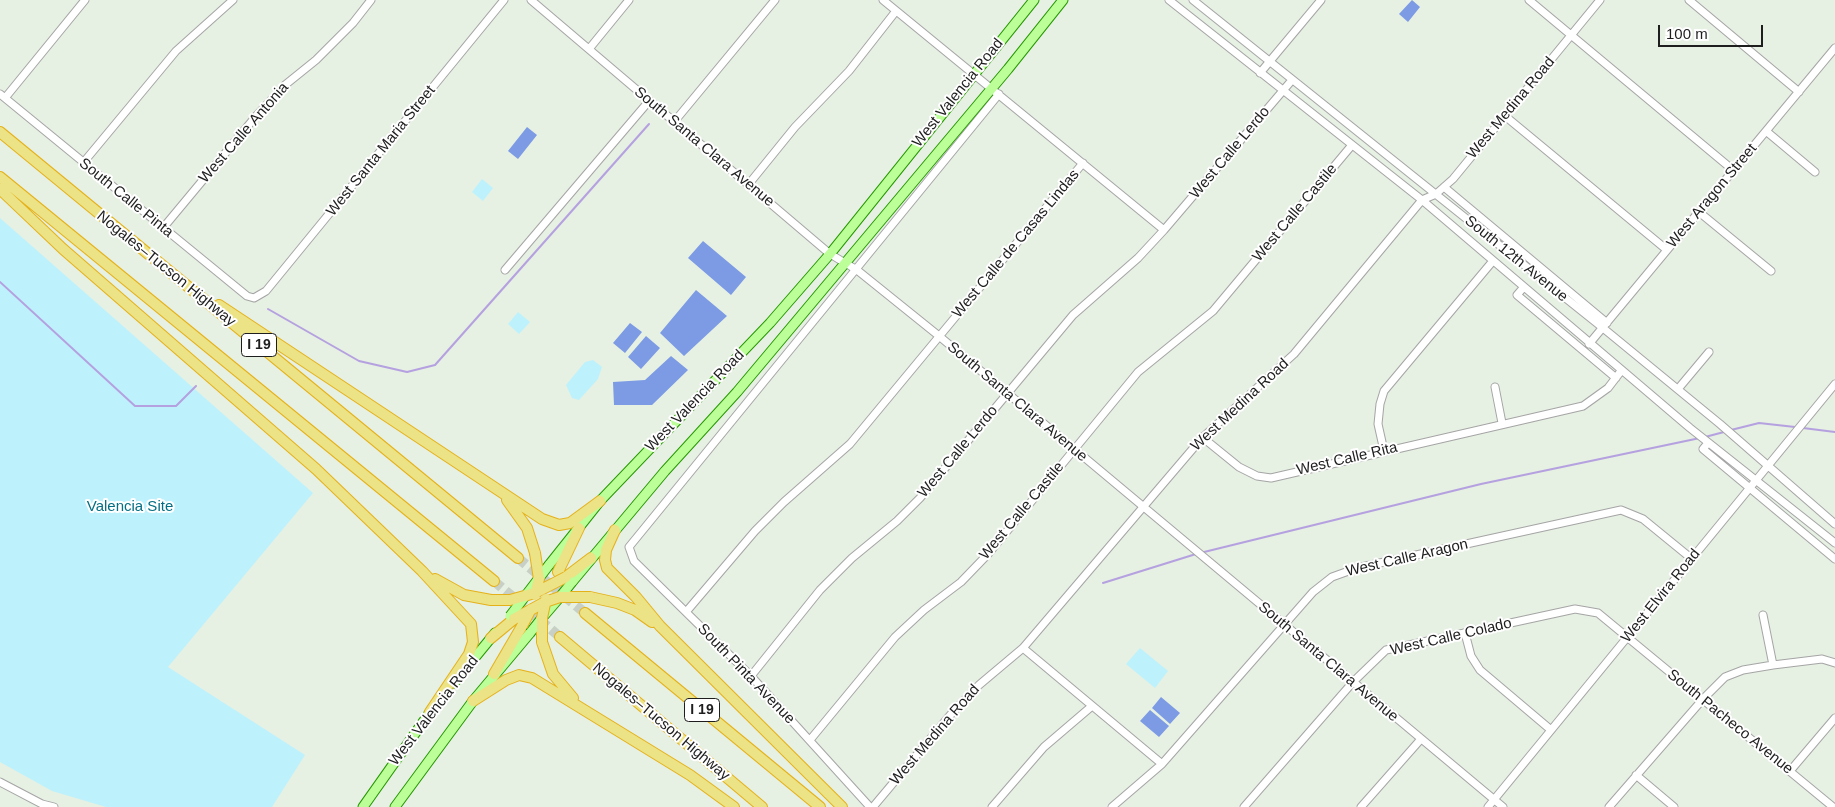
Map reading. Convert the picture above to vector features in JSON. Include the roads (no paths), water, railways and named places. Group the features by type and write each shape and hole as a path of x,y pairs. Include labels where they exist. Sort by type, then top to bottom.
{"highway":[{"name":"Nogales–Tucson Highway","path":"0,132 518,558"},
{"name":"I 19","path":"0,177 494,581"},
{"path":"0,189 63,249 309,463 422,571 471,624 473,642 469,654 430,712"},
{"path":"170,273 542,519 558,525 578,519 600,502"},
{"path":"500,492 528,528 535,553 539,579 530,594 531,609"},
{"path":"565,577 579,528"},
{"path":"615,530 606,550 605,560 607,568 636,597 660,626 842,807"},
{"path":"422,571 464,595 491,600 510,600 551,585 591,558"},
{"path":"551,585 542,618 542,642 553,674 580,706"},
{"path":"491,638 531,609 560,597 590,597 635,610 660,626"},
{"name":"I 19","path":"585,613 820,807"},
{"path":"494,674 515,620"},
{"name":"Nogales–Tucson Highway","path":"560,637 762,807"},
{"path":"473,700 506,680 519,675 532,678 690,775 734,807"}],"main road":[{"name":"West Valencia Road","path":"539,579 600,502 770,323 830,254 1034,0"},
{"name":"West Valencia Road","path":"591,558 665,471 737,392 991,88 1062,0"},
{"name":"West Valencia Road","path":"395,807 473,700 560,597 565,577"},
{"path":"515,620 530,594"},
{"name":"West Valencia Road","path":"363,807 430,712 491,638"}],"street":[{"path":"3,96 85,0"},
{"path":"83,162 176,50 232,0"},
{"name":"West Calle Antonia","path":"162,228 257,115 285,85 316,60 353,23 371,0"},
{"name":"West Santa Maria Street","path":"254,298 266,291 504,0"},
{"name":"South Santa Clara Avenue","path":"531,0 830,254 857,270 939,336 1073,450 1503,807"},
{"path":"589,49 629,0"},
{"path":"674,122 775,0"},
{"path":"883,0 1164,230"},
{"name":"South 12th Avenue","path":"1170,0 1282,91 1422,200 1621,371 1708,443 1835,543"},
{"name":"South 12th Avenue","path":"1193,0 1436,194 1605,325"},
{"path":"1260,73 1321,0"},
{"path":"1529,0 1733,170"},
{"name":"West Medina Road","path":"872,807 952,713 979,685 1023,648 1202,437 1294,354 1422,200 1436,194 1444,187 1600,0"},
{"path":"1688,0 1799,92"},
{"path":"748,185 795,127 849,71 896,11"},
{"name":"West Aragon Street","path":"1589,344 1835,48"},
{"name":"West Calle Lerdo","path":"751,676 820,590 852,558 898,521 920,498 1072,315 1138,258 1292,80"},
{"path":"857,270 999,94"},
{"name":"South Calle Pinta","path":"3,96 162,228 247,296 254,298"},
{"path":"505,270 649,101"},
{"path":"1505,116 1668,250"},
{"path":"1766,131 1815,172"},
{"name":"West Calle Castile","path":"810,740 895,636 924,610 962,582 989,553 1138,372 1213,311 1352,145"},
{"name":"West Calle de Casas Lindas","path":"686,612 755,531 784,502 850,444 1083,163"},
{"name":"South 12th Avenue","path":"1444,187 1835,524"},
{"path":"1699,212 1772,271"},
{"path":"1384,451 1378,424 1380,404 1384,391 1492,262"},
{"name":"South Pinta Avenue","path":"857,270 629,547 634,561 751,676 872,807"},
{"name":"South 12th Avenue","path":"1523,288 1517,295 1616,378"},
{"path":"1678,389 1709,352"},
{"name":"West Calle Rita","path":"1202,437 1239,467 1257,476 1272,478 1502,423 1583,406 1608,388 1621,371"},
{"name":"West Elvira Road","path":"1488,807 1835,384"},
{"path":"1495,387 1502,423"},
{"name":"South 12th Avenue","path":"1708,443 1703,449 1750,486 1835,559"},
{"name":"West Calle Aragon","path":"1112,807 1162,764 1315,590 1332,577 1357,568 1621,510 1643,519 1692,559"},
{"name":"West Calle Colado","path":"1244,807 1353,682 1386,650 1575,609 1598,613 1627,637"},
{"path":"1763,615 1773,665"},
{"path":"1465,633 1471,656 1480,670 1551,730"},
{"name":"South Pacheco Avenue","path":"1627,637 1830,806"},
{"path":"1023,648 1162,764"},
{"path":"1608,807 1702,699 1725,677 1735,672 1773,665 1822,659 1835,663"},
{"path":"992,807 1044,747 1092,706"},
{"path":"1790,771 1835,718"},
{"path":"1362,807 1421,739"},
{"path":"1636,775 1674,807"},
{"path":"0,782 42,804 54,807"}],"waterway":[{"path":"268,309 359,361 407,372 435,365 649,124"},
{"path":"0,282 135,406 176,406 196,386"},
{"path":"1731,430 1759,423 1795,427"},
{"path":"1803,428 1835,432"},
{"path":"1705,437 1724,432"},
{"path":"1200,553 1481,484 1700,438"},
{"path":"1103,583 1196,554"}],"tunnel":[{"path":"518,558 585,613"},
{"path":"494,581 560,637"}],"park label":[{"name":"Valencia Site","path":"130,507"}]}
